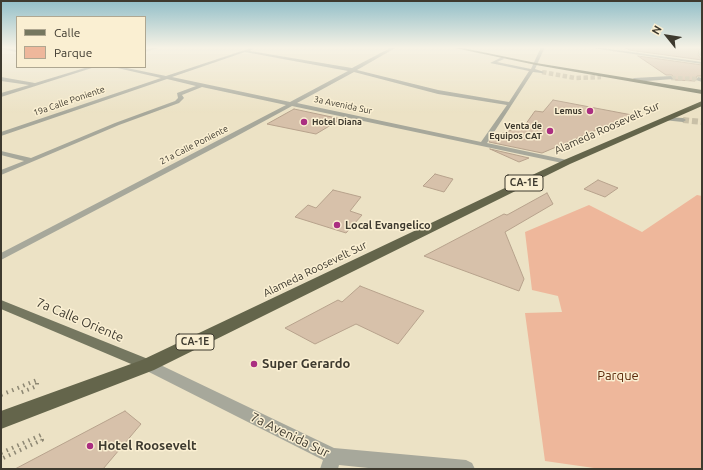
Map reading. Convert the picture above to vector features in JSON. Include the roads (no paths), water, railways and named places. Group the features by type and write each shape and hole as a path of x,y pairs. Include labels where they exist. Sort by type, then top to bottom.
{"highway":[{"name":"Alameda Roosevelt Sur","path":"1,420 148,365 567,162 702,103"}],"main road":[{"path":"556,69 611,76 702,92"},
{"name":"7a Calle Oriente","path":"1,304 148,365"}],"street":[{"path":"1,95 87,69"},
{"name":"3a Avenida Sur","path":"125,69 567,162"},
{"name":"19a Calle Poniente","path":"1,134 191,69"},
{"path":"347,69 438,92 511,104"},
{"path":"526,69 542,72"},
{"name":"21a Calle Poniente","path":"1,257 293,104 353,70"},
{"path":"483,144 511,104 532,70"},
{"path":"601,77 611,76"},
{"path":"634,80 672,78"},
{"path":"1,79 35,85"},
{"path":"1,172 117,124 177,102 182,98 179,94 202,85"},
{"path":"664,119 683,120"},
{"path":"1,153 31,160"},
{"name":"7a Avenida Sur","path":"148,365 331,463 466,469"}],"tunnel":[{"path":"542,72 575,78 601,77"},
{"path":"671,78 698,79"},
{"path":"683,120 702,122"}],"place":[{"name":"Lemus","path":"590,111"},
{"name":"Hotel Diana","path":"304,122"},
{"name":"Venta de Equipos CAT","path":"550,131"},
{"name":"Local Evangelico","path":"337,225"},
{"name":"Super Gerardo","path":"254,364"},
{"name":"Hotel Roosevelt","path":"90,446"}],"park label":[{"name":"Parque","path":"618,376"}]}
